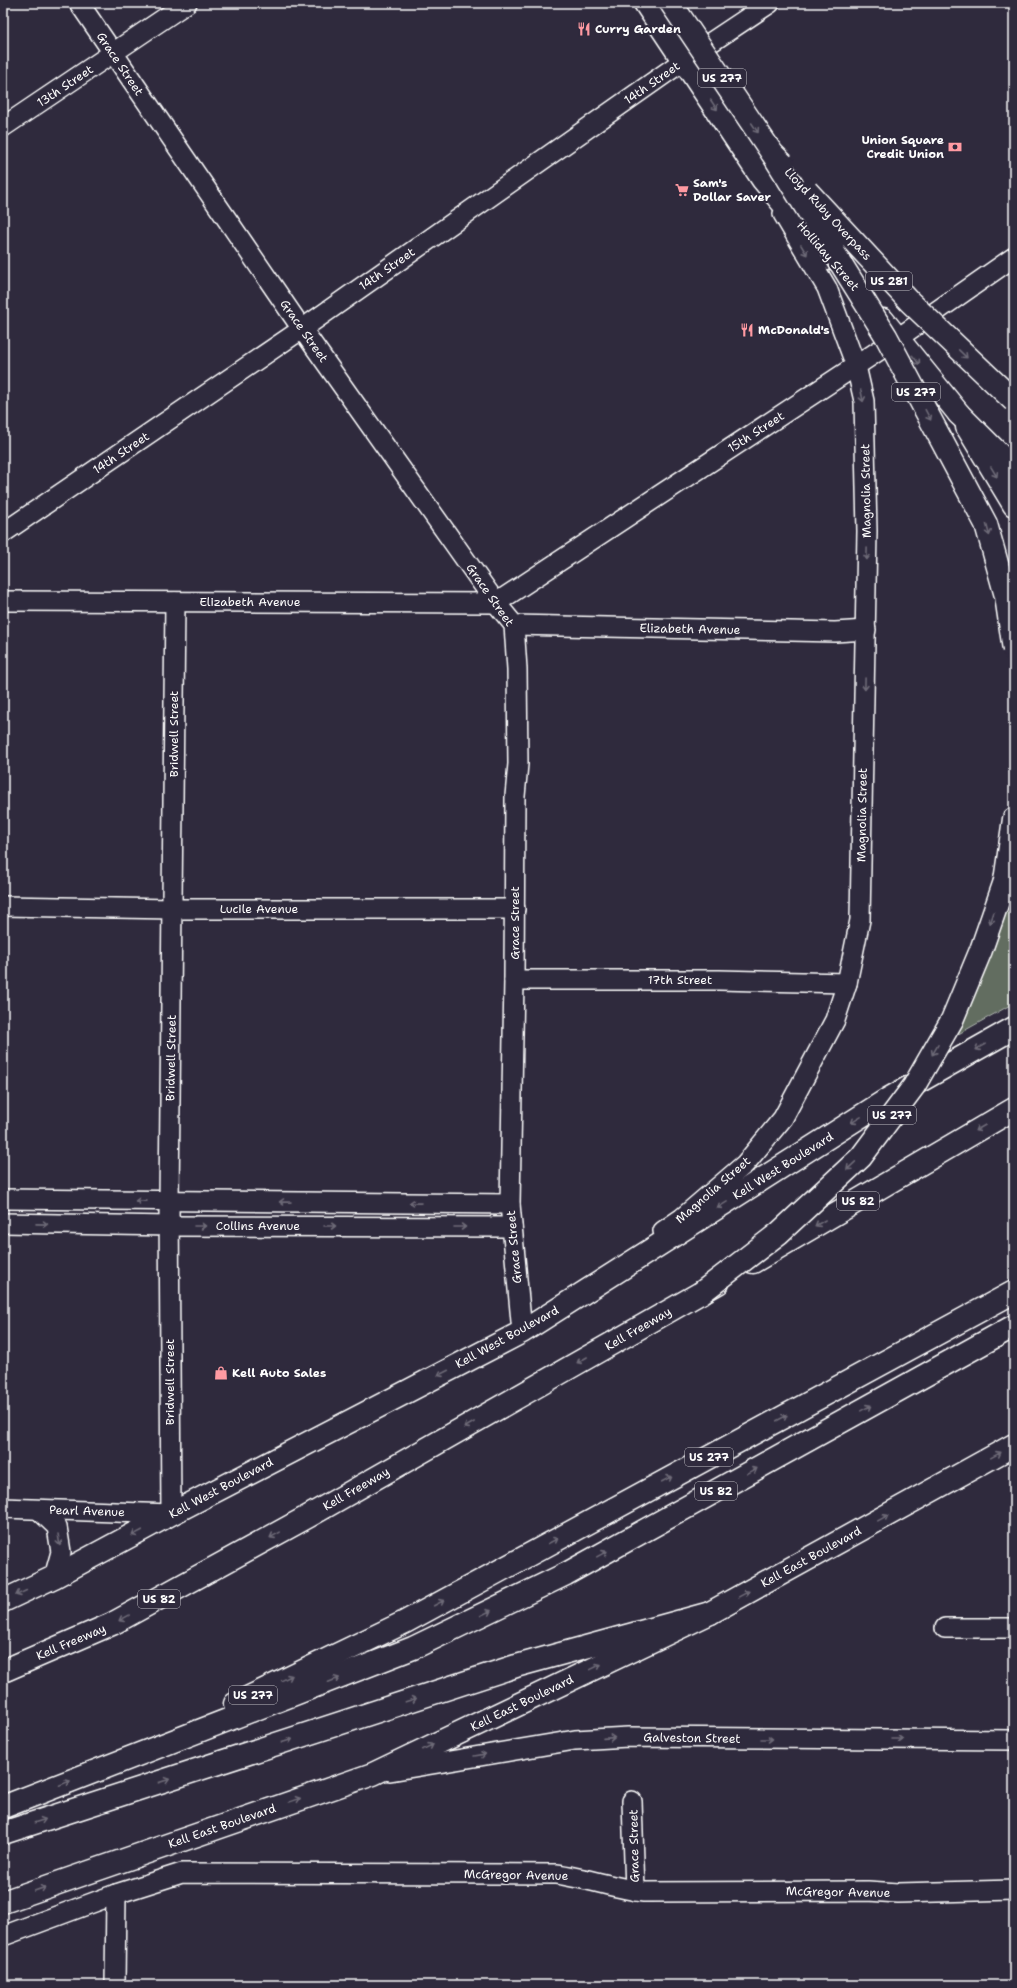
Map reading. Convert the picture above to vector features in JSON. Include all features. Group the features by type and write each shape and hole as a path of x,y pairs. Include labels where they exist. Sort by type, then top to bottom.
{"main road":[{"name":"Holliday Street","path":"645,3 763,180 898,338 959,414 1014,505"},
{"name":"Lloyd Ruby Overpass","path":"671,3 772,153 910,302 1014,401"},
{"name":"US 277","path":"772,153 886,336 986,524 1006,596 1014,650"},
{"path":"959,414 1014,469"},
{"name":"US 277","path":"701,1293 778,1233 861,1157 914,1086 952,1020 981,950 1005,881 1014,819"},
{"name":"Kell West Boulevard","path":"3,1601 54,1578 171,1514 522,1332 888,1099 1014,1028"},
{"name":"US 82","path":"701,1293 1014,1108"},
{"name":"US 277","path":"101,1768 404,1622 1014,1292"},
{"name":"Kell Freeway","path":"3,1671 112,1624 309,1516 701,1293"},
{"name":"US 82","path":"3,1807 413,1648 566,1574 1014,1326"},
{"name":"Kell East Boulevard","path":"3,1902 373,1774 710,1613 1014,1445"},
{"path":"3,1833 516,1666 710,1613"}],"street":[{"name":"Grace Street","path":"79,3 302,329 496,603 514,625 517,669 518,764 515,796 515,909 510,1204 522,1332"},
{"name":"13th Street","path":"3,128 187,3"},
{"name":"14th Street","path":"3,533 302,329 683,61 770,3"},
{"name":"Magnolia Street","path":"522,1332 682,1218 745,1164 784,1118 834,1020 846,983 860,920 867,531 864,401 856,366 827,288 763,180"},
{"name":"15th Street","path":"496,603 898,338 1014,257"},
{"name":"Elizabeth Avenue","path":"3,601 496,603"},
{"name":"Bridwell Street","path":"171,1514 169,1201 175,602"},
{"name":"Elizabeth Avenue","path":"514,625 835,632 866,630"},
{"name":"Lucile Avenue","path":"3,906 173,909 515,909"},
{"name":"17th Street","path":"514,980 720,980 846,983"},
{"name":"Collins Avenue","path":"3,1199 510,1204"},
{"name":"Collins Avenue","path":"3,1223 170,1226 512,1227"},
{"name":"Pearl Avenue","path":"3,1508 171,1514"},
{"path":"39,1510 57,1527 61,1552 54,1578"},
{"path":"945,1628 1014,1628"},
{"name":"Galveston Street","path":"373,1774 512,1749 575,1740 628,1737 1014,1740"},
{"name":"Grace Street","path":"632,1801 635,1891"},
{"name":"McGregor Avenue","path":"3,1936 116,1894 182,1873 556,1874 594,1880 635,1891 661,1892 868,1891 898,1893 1014,1890"},
{"path":"115,1985 116,1894"}],"green space":[{"path":"1014,887 1014,1003 953,1037 994,948"}],"place":[{"name":"Curry Garden","path":"584,29"},
{"name":"Union Square Credit Union","path":"955,147"},
{"name":"Sam's Dollar Saver","path":"682,190"},
{"name":"McDonald's","path":"747,330"},
{"name":"Kell Auto Sales","path":"221,1373"}]}
